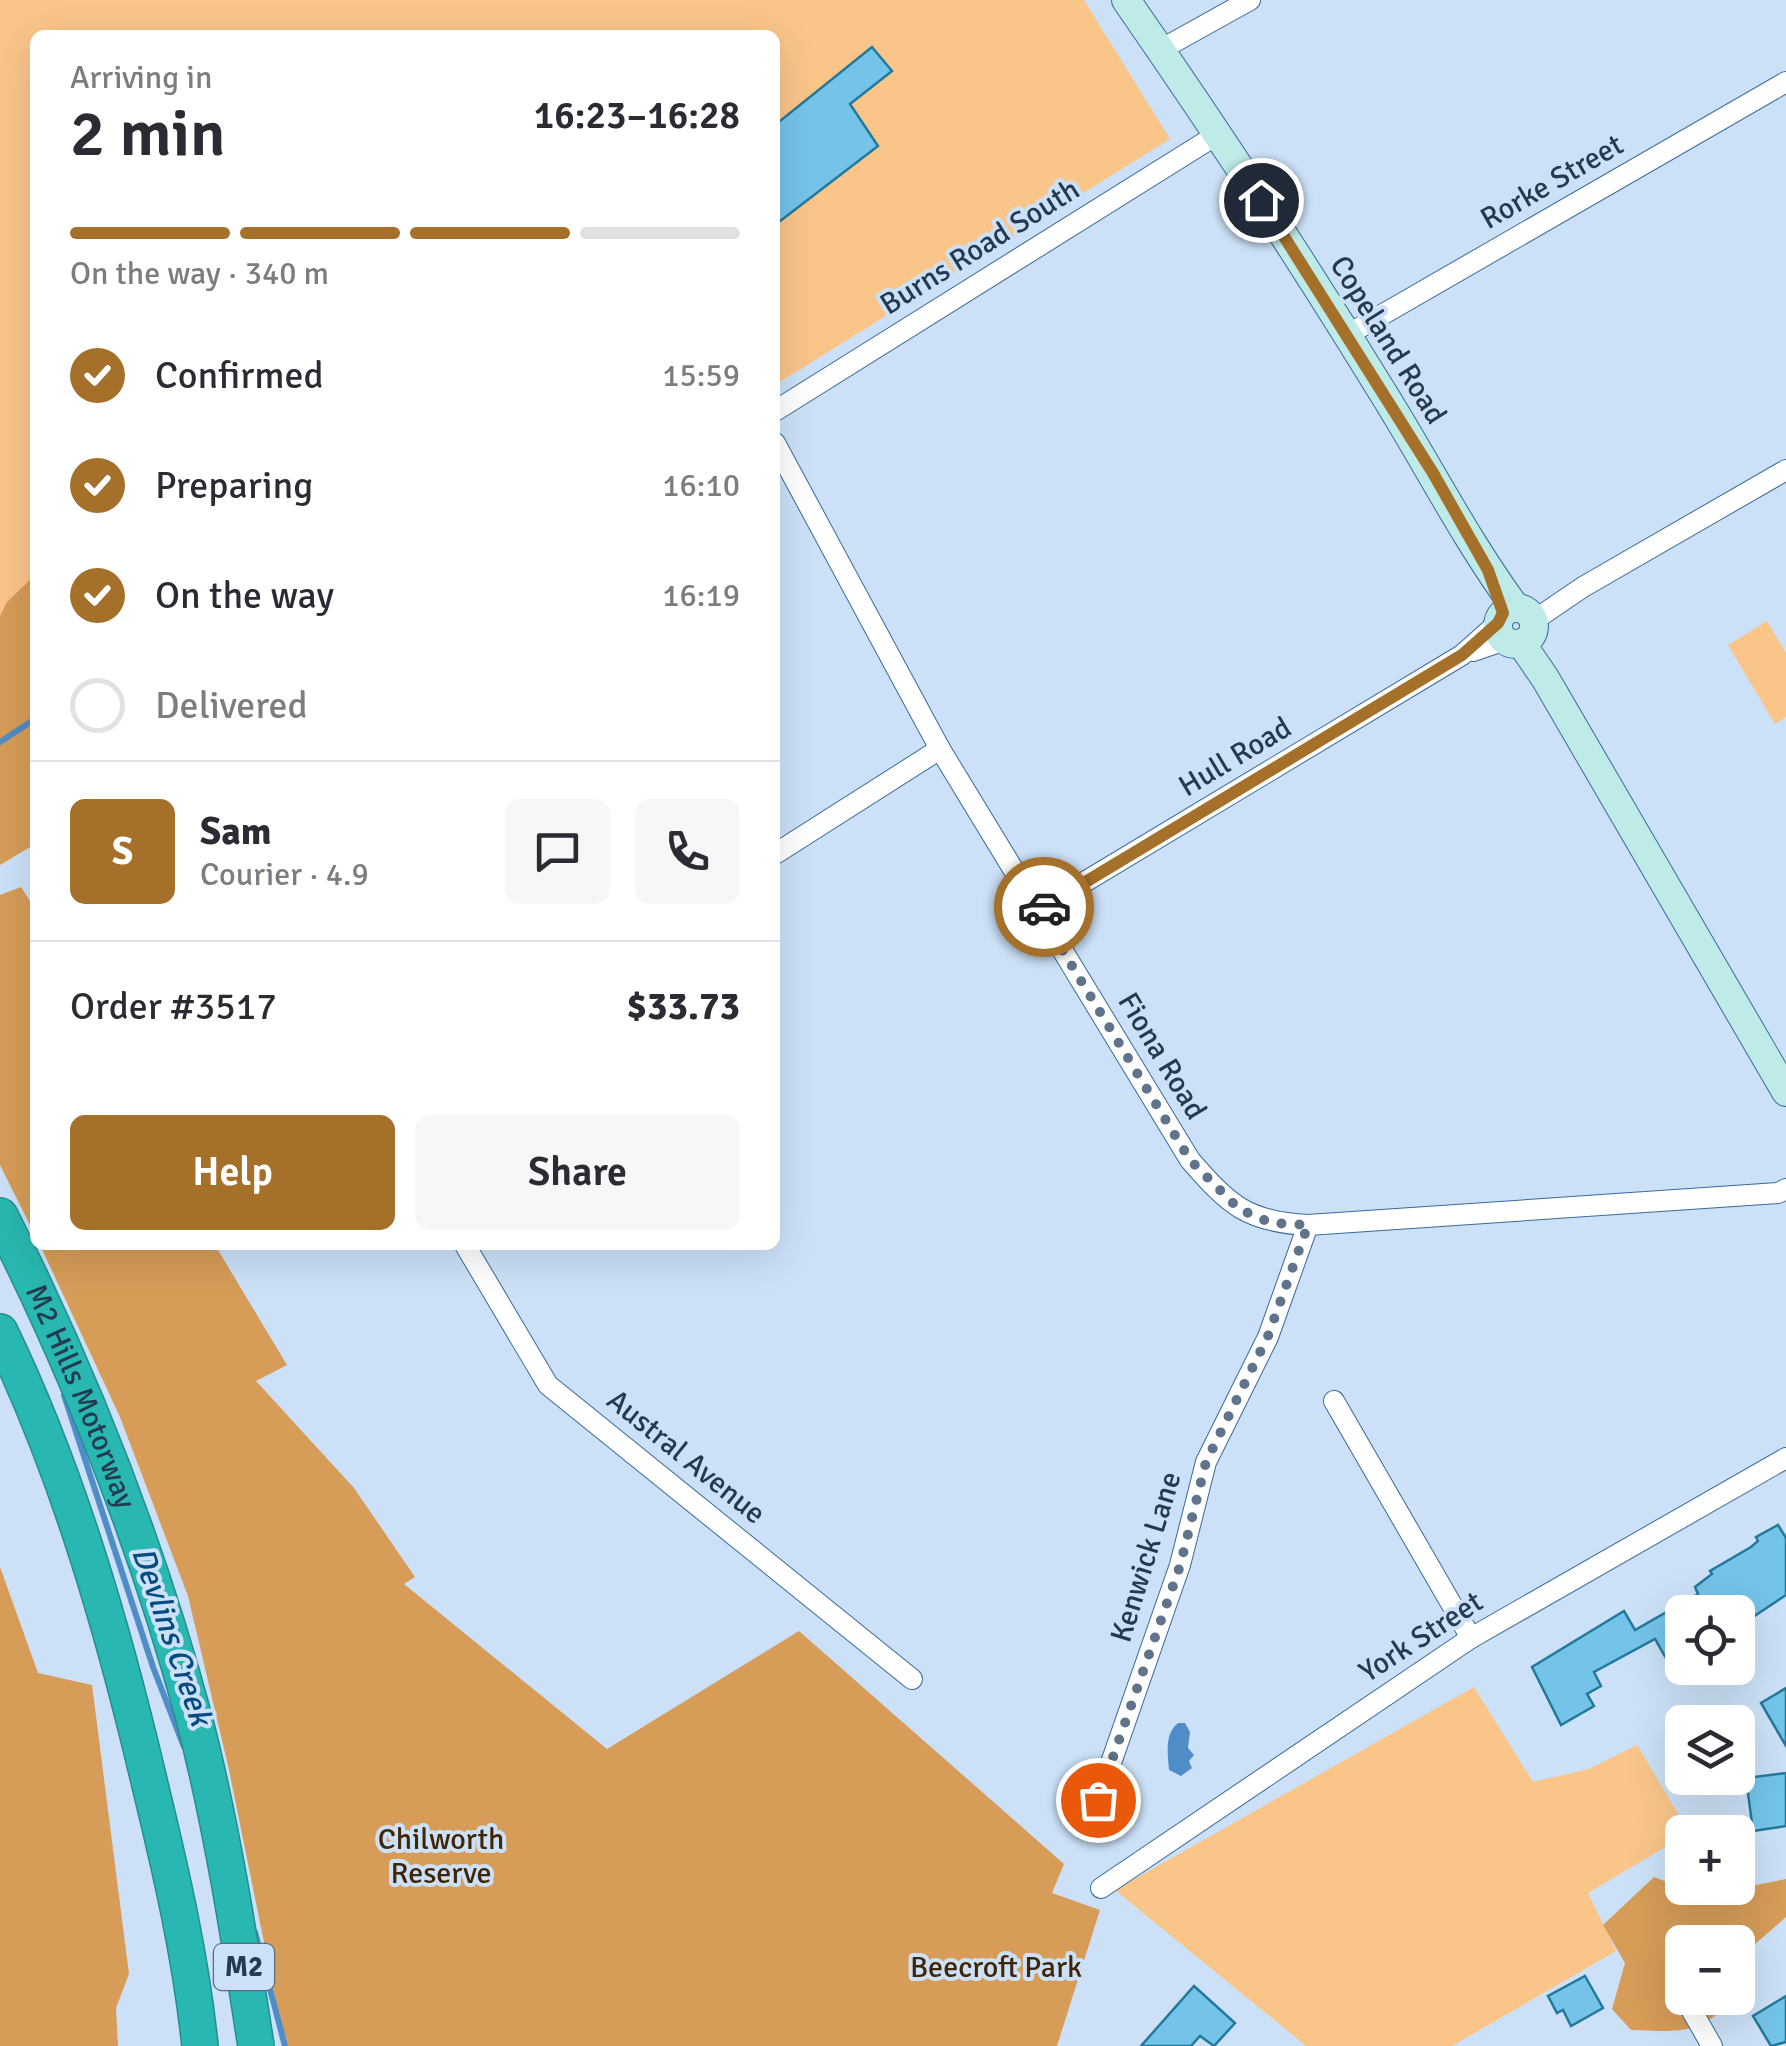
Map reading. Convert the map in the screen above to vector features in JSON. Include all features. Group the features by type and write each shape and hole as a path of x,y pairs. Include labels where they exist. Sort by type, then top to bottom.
{"highway":[{"name":"M2 Hills Motorway","path":"0,1216 56,1329 94,1419 146,1562 194,1719 231,1889 256,2046"},
{"name":"M2 Hills Motorway","path":"0,1332 52,1458 89,1564 138,1735 177,1898 200,2046"}],"main road":[{"name":"Copeland Road","path":"1126,0 1218,134 1433,473 1545,678 1786,1092"}],"street":[{"path":"1160,50 1250,0"},
{"name":"Rorke Street","path":"1347,334 1786,82"},
{"name":"Burns Road South","path":"780,408 1218,134"},
{"name":"Fiona Road","path":"780,452 940,749 1190,1160 1239,1209 1271,1223 1308,1225 1778,1193 1786,1189"},
{"name":"Hull Road","path":"1038,910 1462,655 1786,470"},
{"path":"780,851 940,749"},
{"name":"Kenwick Lane","path":"1098,1800 1180,1566 1206,1462 1268,1336 1308,1225"},
{"name":"Austral Avenue","path":"468,1250 548,1385 912,1679"},
{"path":"1334,1400 1471,1638"},
{"name":"York Street","path":"1101,1888 1471,1638 1786,1458"},
{"path":"1694,2015 1712,2046"}],"shaded area":[{"path":"0,0 1084,0 1170,139 780,382 780,30 30,30 30,847 0,865"},
{"path":"1767,621 1786,653 1786,717 1775,724 1728,645"},
{"path":"1474,1687 1533,1782 1589,1769 1637,1745 1679,1815 1665,1815 1665,1847 1588,1893 1616,1951 1452,2046 1306,2046 1115,1890"}],"green space":[{"path":"30,580 30,847 0,865 0,616 7,602"},
{"path":"21,887 30,901 30,1225 0,1165 0,895"},
{"name":"Chilworth Reserve","path":"42,1250 218,1250 287,1365 256,1381 354,1488 415,1577 404,1584 607,1749 799,1631 1064,1864 1052,1893 1100,1910 1057,2046 285,2046 229,1770 188,1596 120,1417"},
{"path":"0,1567 38,1673 92,1685 129,1974 116,2008 118,2046 0,2046"},
{"path":"1654,1877 1665,1881 1665,1905 1755,1905 1755,1885 1786,1879 1786,1917 1755,1944 1755,1925 1665,1925 1665,2015 1716,2015 1691,2028 1631,2030 1612,2009 1625,1963 1603,1925"}],"water":[{"path":"1178,1723 1185,1723 1190,1732 1188,1748 1194,1755 1189,1761 1192,1768 1181,1776 1169,1770 1168,1757 1169,1739"}],"building":[{"path":"872,47 892,71 850,104 878,146 780,221 780,121"},
{"path":"1778,1525 1786,1538 1786,1595 1755,1616 1755,1595 1696,1595 1695,1587 1712,1574 1710,1571 1751,1547 1758,1541 1756,1537"},
{"path":"1624,1611 1635,1630 1665,1613 1665,1656 1655,1639 1594,1672 1601,1686 1587,1694 1594,1706 1561,1725 1532,1667"},
{"path":"1786,1688 1786,1746 1761,1703"},
{"path":"1786,1773 1786,1826 1755,1831 1748,1795 1755,1795 1755,1777"},
{"path":"1585,1976 1603,2008 1571,2026 1563,2010 1557,2013 1548,1996"},
{"path":"1194,1986 1235,2023 1214,2046 1200,2036 1191,2046 1141,2046"},
{"path":"1786,1996 1786,2042 1771,2046 1755,2015"}],"waterway":[{"name":"Devlins Creek","path":"0,742 30,722"},
{"name":"Devlins Creek","path":"64,1395 153,1667 184,1747"},
{"name":"Devlins Creek","path":"255,1932 285,2046"}],"way so far":[{"path":"1044,907 1038,910 1190,1160 1239,1209 1271,1223 1308,1225 1268,1336 1206,1462 1180,1566 1098,1800"}],"route":[{"path":"1044,907 1462,655 1498,623 1503,613 1488,570 1433,473 1261,200"}],"park label":[{"name":"Beecroft Park","path":"996,1967"}]}
